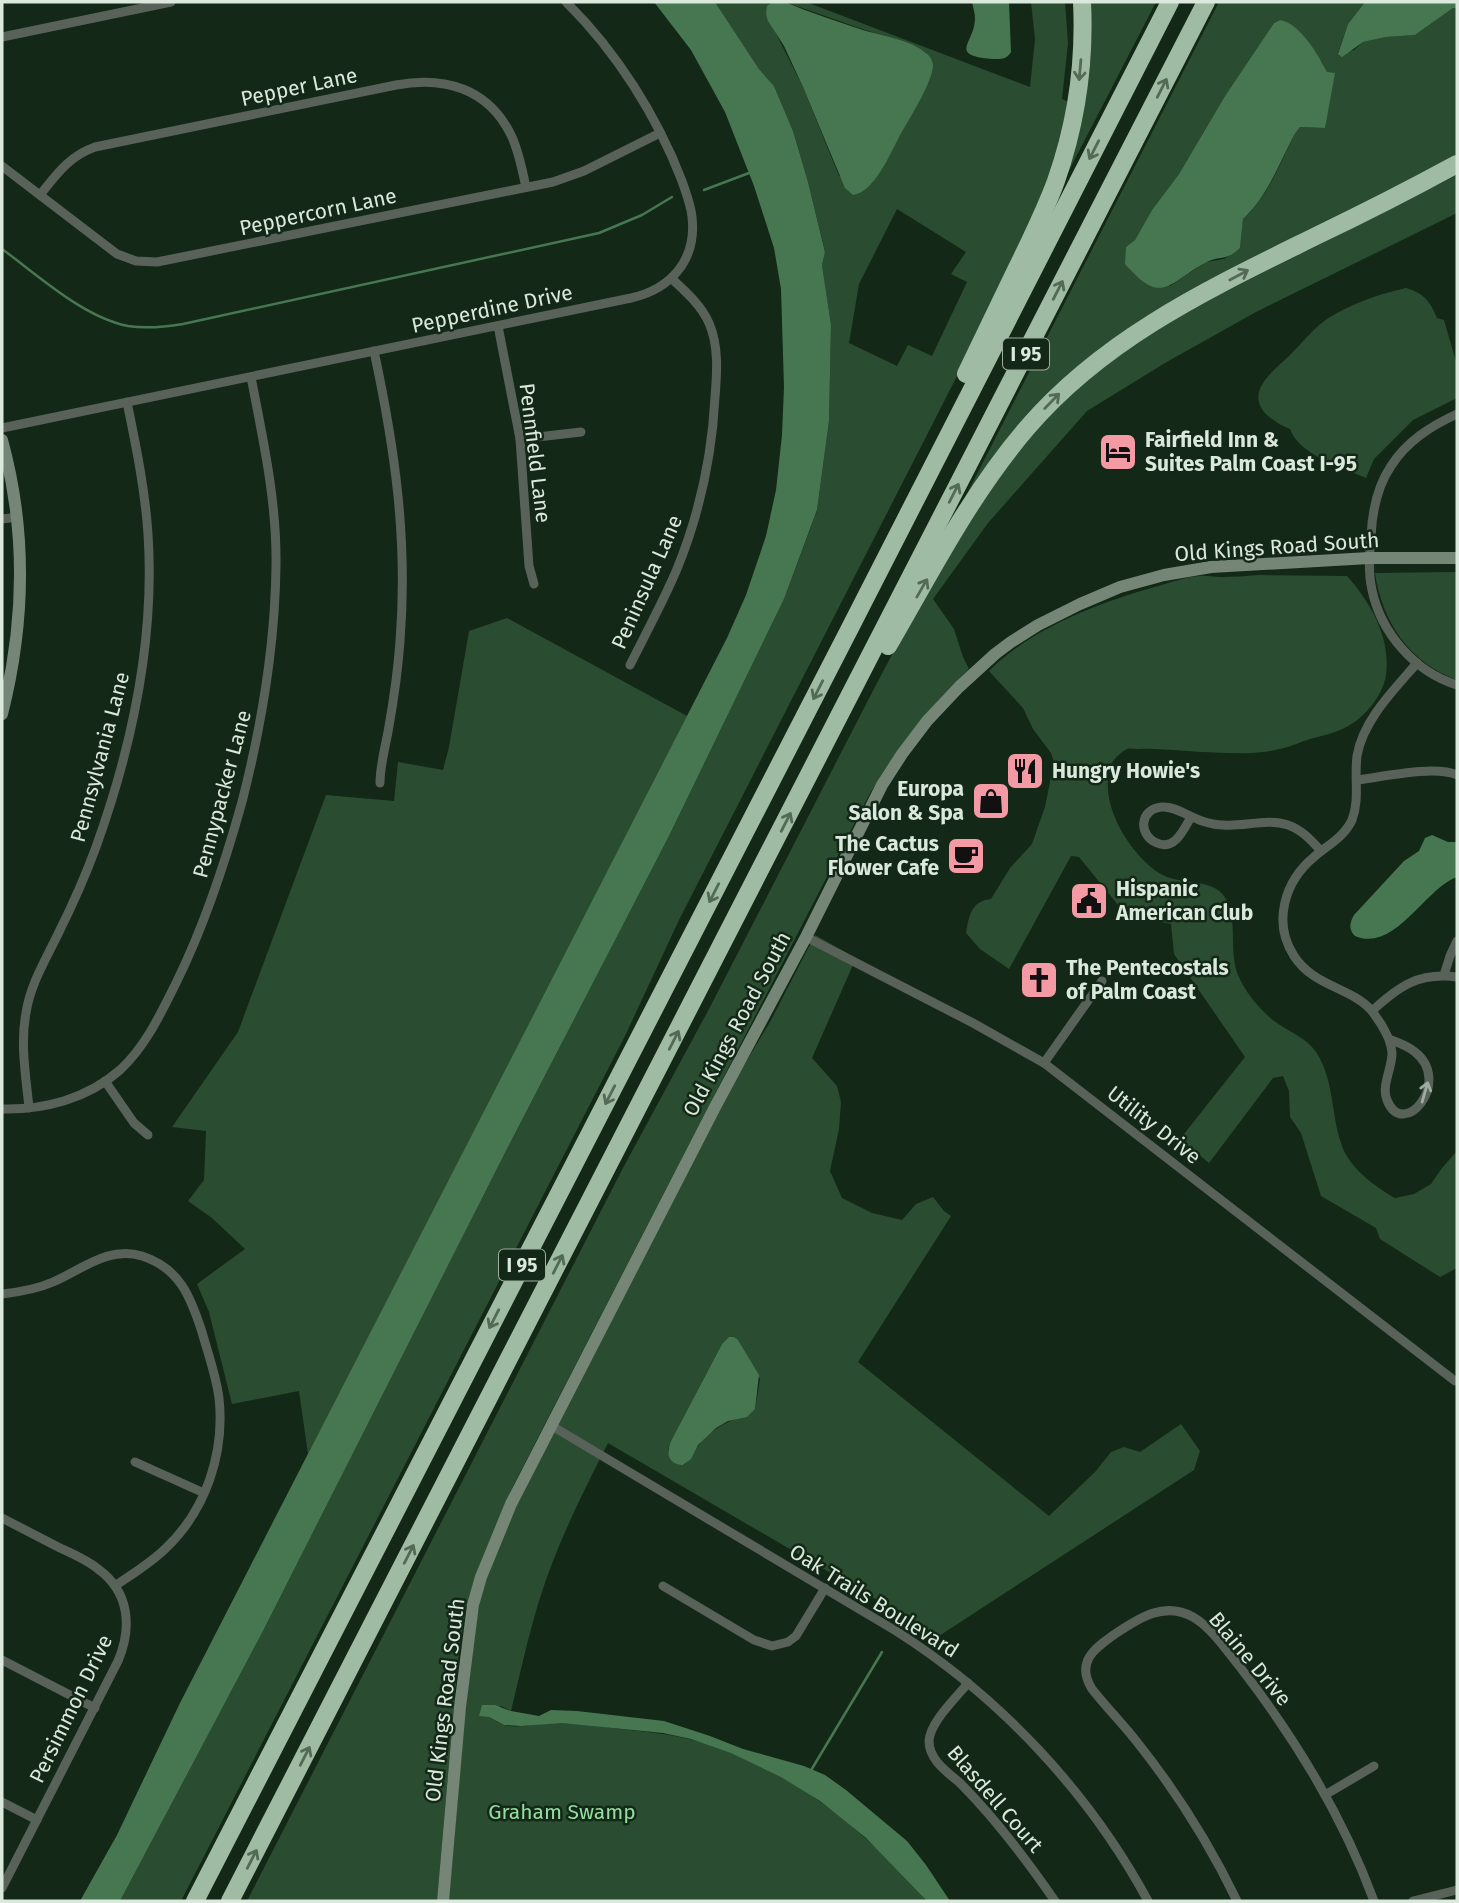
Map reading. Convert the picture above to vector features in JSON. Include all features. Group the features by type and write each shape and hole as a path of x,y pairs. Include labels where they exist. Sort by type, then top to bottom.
{"highway":[{"path":"849,630 856,592 951,408 1043,216 1068,143 1077,94 1082,43 1082,2"},
{"name":"I 95","path":"195,1901 1170,2"},
{"name":"I 95","path":"230,1901 1206,2"},
{"path":"845,706 882,656 998,464 1068,385 1122,342 1173,310 1457,163"}],"street":[{"path":"2,37 172,2"},
{"path":"566,2 614,58 660,133 676,168 692,216 692,236 682,265 672,279"},
{"name":"Pepper Lane","path":"40,195 71,159 95,147 383,87 424,81 456,85 491,107 511,135 526,187"},
{"name":"Peppercorn Lane","path":"2,166 117,254 136,261 150,262 180,259 573,176 660,133"},
{"name":"Pepperdine Drive","path":"2,428 643,295 672,279"},
{"name":"Peninsula Lane","path":"630,665 685,549 700,498 713,429 716,365 714,335 701,309 672,279"},
{"name":"Pennfield Lane","path":"498,326 520,439 529,566 534,584"},
{"path":"374,351 395,458 400,505 402,574 397,670 380,783"},
{"name":"Pennypacker Lane","path":"2,1109 50,1105 71,1099 105,1081 128,1062 145,1041 164,1007 187,961 211,901 232,837 260,729 272,648 276,564 270,484 251,377"},
{"name":"Pennsylvania Lane","path":"29,1108 24,1037 27,1005 100,834 123,757 143,663 149,606 148,534 142,477 127,402"},
{"path":"1457,414 1421,434 1391,465 1375,504 1369,558 1372,593 1381,618 1394,640 1417,663 1442,680 1457,685"},
{"path":"520,439 582,432"},
{"path":"2,440 18,517 21,554 20,606 14,655 2,714"},
{"path":"2,520 18,517"},
{"name":"Old Kings Road South","path":"443,1901 460,1707 473,1605 481,1577 506,1516 715,1107 806,937 863,820 902,754 927,721 959,687 1011,642 1080,604 1120,587 1164,575 1212,567 1369,558 1457,558"},
{"path":"1391,1040 1391,1065 1386,1098 1392,1109 1410,1113 1421,1105 1428,1088 1428,1072 1424,1064 1415,1052 1391,1040 1372,1011 1360,1001 1312,975 1294,956 1284,933 1282,913 1290,886 1304,866 1340,837 1352,820 1357,796 1357,760 1365,732 1417,663"},
{"path":"1357,780 1455,771"},
{"path":"1191,817 1180,837 1171,844 1154,842 1143,825 1144,817 1149,811 1166,806 1202,821 1224,825 1285,824 1302,831 1321,851"},
{"name":"Utility Drive","path":"806,937 983,1028 1044,1063 1455,1381"},
{"path":"1444,975 1457,941"},
{"path":"1372,1011 1389,995 1409,982 1444,975 1457,977"},
{"path":"1044,1063 1102,981"},
{"path":"105,1081 134,1123 148,1135"},
{"path":"2,1294 45,1285 90,1262 116,1254 133,1254 149,1259 174,1275 186,1290 195,1309 212,1366 219,1399 220,1424 218,1449 212,1472 191,1518 171,1543 150,1562 115,1586 92,1565 2,1518"},
{"name":"Oak Trails Boulevard","path":"552,1426 920,1646 968,1684 1017,1727 1071,1787 1117,1851 1148,1901"},
{"path":"135,1462 204,1493"},
{"name":"Persimmon Drive","path":"2,1888 95,1708 127,1637 125,1608 115,1586"},
{"path":"663,1586 754,1640 772,1646 785,1643 796,1636 825,1588"},
{"name":"Blaine Drive","path":"1237,1901 1212,1853 1177,1796 1138,1743 1089,1686 1086,1667 1093,1651 1149,1614 1173,1611 1195,1618 1220,1643 1257,1689 1325,1795 1374,1901"},
{"path":"2,1660 95,1708"},
{"name":"Blasdell Court","path":"968,1684 934,1726 929,1740 931,1751 1011,1840 1055,1901"},
{"path":"1325,1795 1374,1766"},
{"path":"2,1802 37,1820"},
{"path":"1413,1901 1457,1890"}],"green space":[{"path":"715,2 773,2 766,14 803,87 839,176 872,183 886,161 927,53 897,39 785,2 806,2 1030,87 1035,39 1031,2 1065,2 1068,43 1062,99 1069,102 1058,161 1001,290 679,920 625,1036 181,1901 120,1901 262,1633 668,838 784,599 817,511 829,421 831,325 822,265 825,251 793,131 774,86 759,69","holes":["897,209 966,252 951,274 967,282 932,356 908,345 897,366 849,343 859,284"]},
{"path":"1086,2 1156,2 1060,188"},
{"path":"1219,2 1365,2 1348,24 1338,53 1354,50 1363,42 1415,35 1453,8 1457,8 1457,154 1127,334 960,507","holes":["1280,20 1322,62 1327,73 1325,128 1300,127 1294,135 1266,191 1243,219 1240,248 1224,259 1206,262 1170,286 1141,279 1130,270 1126,247 1135,240 1152,210 1179,174 1225,96 1274,23"]},
{"path":"1457,175 1457,213 1256,312 1087,411 988,523 933,599 954,629 969,669 914,729 868,797 514,1484 480,1564 466,1607 459,1650 437,1901 247,1901 623,1168 709,1009 878,681 996,477 1069,393 1170,318"},
{"path":"1406,288 1422,295 1437,318 1444,320 1457,365 1457,398 1413,420 1374,459 1366,478 1323,460 1302,446 1290,429 1267,415 1258,398 1264,381 1270,374 1324,321 1357,303"},
{"path":"1457,572 1457,680 1425,663 1401,638 1384,608 1375,573"},
{"path":"1347,576 1371,609 1382,635 1387,661 1386,675 1376,700 1363,715 1348,726 1270,751 1230,753 1127,749 1113,761 1108,777 1112,809 1126,839 1147,864 1168,877 1207,885 1223,894 1231,912 1238,975 1253,1000 1269,1017 1302,1038 1316,1052 1326,1073 1344,1152 1363,1175 1395,1198 1414,1194 1431,1184 1457,1151 1457,1268 1440,1277 1380,1239 1376,1228 1321,1196 1301,1133 1290,1117 1289,1091 1283,1076 1273,1078 1209,1163 1180,1139 1245,1057 1174,954 1171,924 1127,916 1079,857 1071,856 1009,969 980,949 966,933 975,906 991,899 1010,868 1032,844 1045,807 1054,762 1023,708 989,671 1006,656 1047,629 1093,607 1190,577"},
{"path":"507,618 687,716 308,1454 299,1391 232,1404 209,1312 197,1284 245,1249 212,1218 188,1201 204,1180 206,1131 172,1127 238,1032 326,795 394,801 398,762 443,770 469,631"},
{"name":"Graham Swamp","path":"815,935 856,958 812,1058 837,1086 841,1102 839,1129 830,1171 842,1198 872,1213 902,1220 916,1204 933,1197 951,1216 858,1362 1049,1516 1095,1472 1111,1452 1124,1447 1140,1452 1181,1424 1200,1451 1194,1470 939,1636 608,1443 553,1560 531,1628 511,1711 501,1706 485,1715 510,1726 546,1723 585,1725 668,1735 724,1749 789,1781 820,1802 877,1849 927,1901 448,1901 474,1639 481,1597 491,1566 516,1507 725,1097 770,1022","holes":["738,1340 760,1379 755,1409 710,1433 684,1465 675,1463 668,1450 671,1441 722,1344"]}],"shaded area":[{"path":"654,2 715,2 759,69 774,86 793,131 825,252 822,265 831,325 829,421 817,510 784,599 668,838 262,1633 120,1901 80,1901 117,1835 180,1703 727,638 746,595 766,536 776,490 784,387 781,289 774,248 754,186 725,112 691,50"},
{"path":"773,2 785,2 905,42 926,53 932,60 932,74 918,103 880,172 861,192 853,195 845,188 803,87 784,46 768,21 767,6"},
{"path":"972,2 1009,2 1011,52 1005,58 979,57 967,51 975,19"},
{"path":"1365,2 1457,2 1457,8 1453,8 1415,35 1363,42 1342,57 1338,54 1348,24"},
{"path":"1280,20 1295,27 1314,49 1327,72 1335,73 1325,128 1300,127 1294,135 1266,190 1243,219 1240,248 1226,257 1205,263 1173,284 1157,288 1148,285 1125,264 1126,247 1135,240 1152,210 1179,174 1225,96 1274,23"},
{"path":"1432,835 1448,842 1457,842 1457,877 1445,883 1409,917 1383,936 1370,939 1355,936 1350,926 1354,915 1404,861 1419,851 1425,838"},
{"path":"729,1337 738,1340 759,1375 755,1409 747,1417 728,1421 716,1428 698,1445 691,1459 683,1465 674,1463 669,1454 671,1441 722,1344"},
{"path":"482,1705 495,1705 539,1716 551,1710 577,1711 664,1721 743,1749 804,1766 825,1775 846,1790 907,1841 950,1901 927,1901 866,1838 820,1801 781,1777 731,1753 691,1739 663,1733 562,1723 504,1725 489,1717 479,1716"}],"waterway":[{"path":"704,190 749,173"},
{"path":"2,249 62,294 95,314 128,326 163,327 599,233 642,215 672,197"},
{"path":"810,1772 882,1652"}],"place":[{"name":"Fairfield Inn & Suites Palm Coast I-95","path":"1118,452"},
{"name":"Hungry Howie's","path":"1025,771"},
{"name":"Europa Salon & Spa","path":"991,801"},
{"name":"The Cactus Flower Cafe","path":"966,856"},
{"name":"Hispanic American Club","path":"1089,901"},
{"name":"The Pentecostals of Palm Coast","path":"1039,980"}]}
